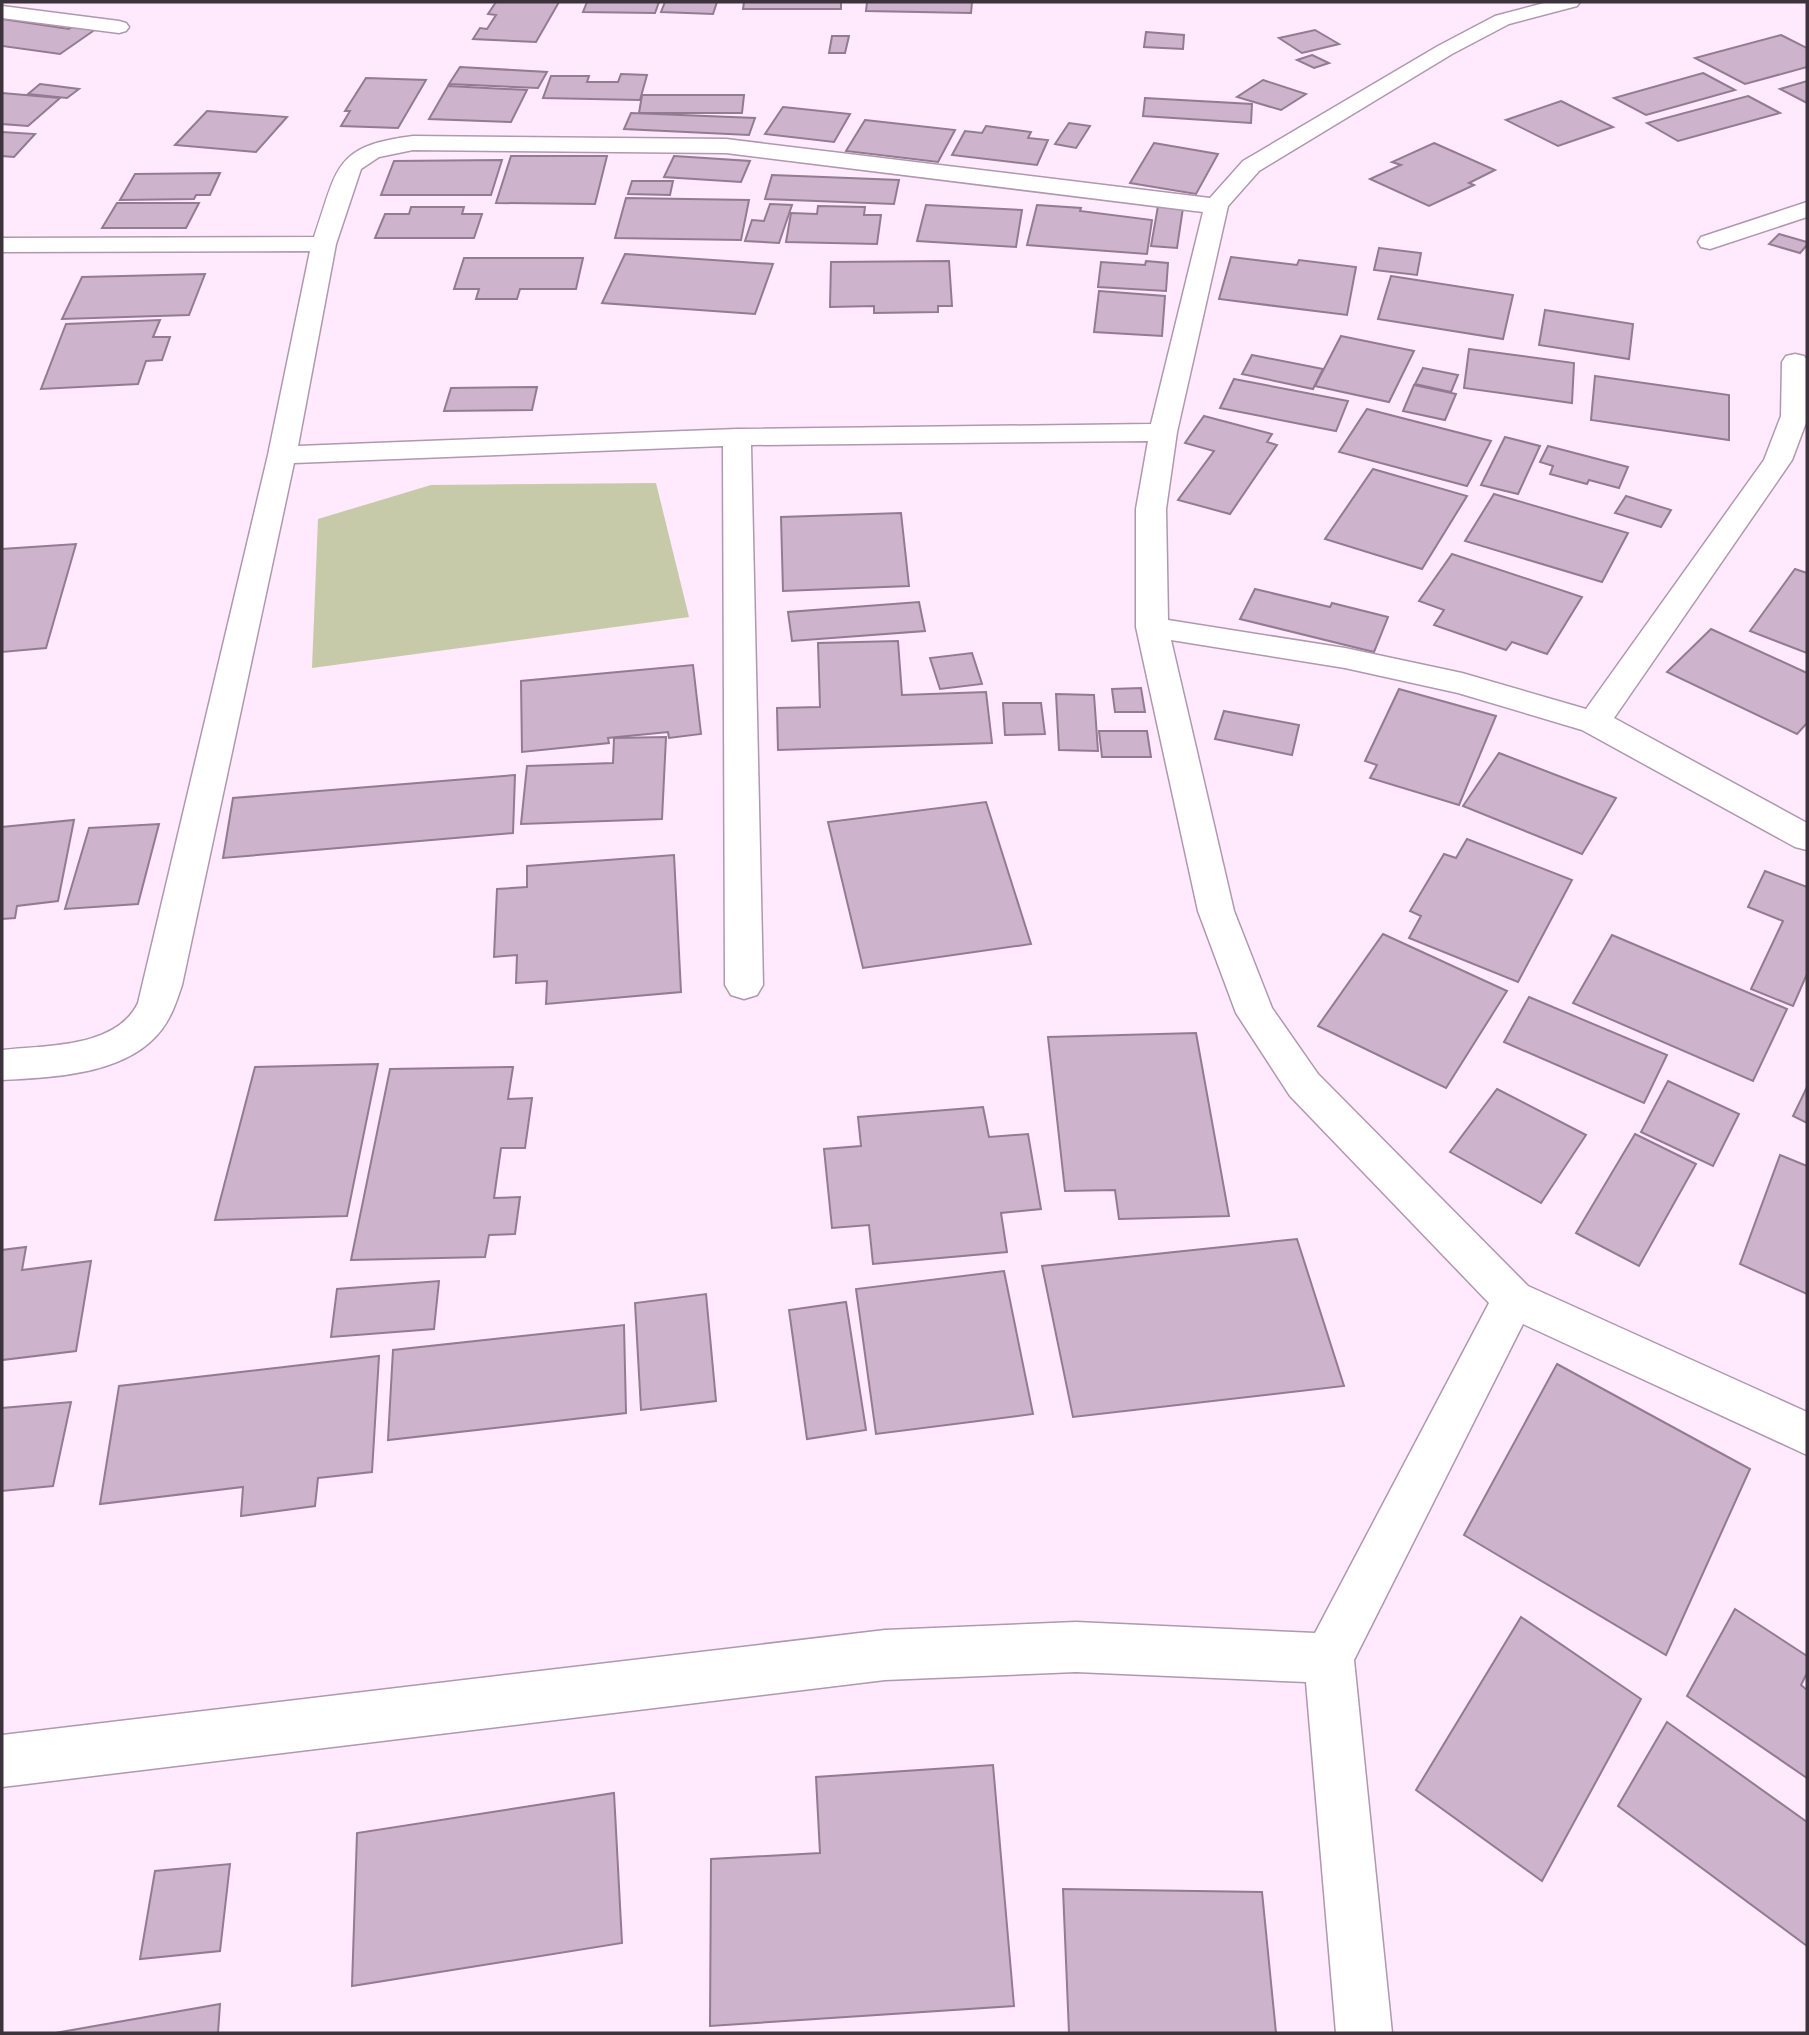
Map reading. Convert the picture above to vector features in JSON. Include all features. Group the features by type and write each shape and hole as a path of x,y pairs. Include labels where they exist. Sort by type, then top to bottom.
{"street":[{"path":"1570,2 1503,20 1445,50 1251,166 1228,189 1216,206 1163,432 1151,509 1152,627 1216,911 1255,1013 1304,1085 1513,1299 1807,1434"},
{"path":"2,12 118,27"},
{"path":"2,1065 68,1059 113,1046 137,1033 150,1017 163,985 282,454 324,244 350,167 357,158 386,147 413,144 726,146 1216,206"},
{"path":"1710,242 1807,209"},
{"path":"2,245 324,244"},
{"path":"1594,722 1778,460 1795,416 1795,362"},
{"path":"282,454 737,437 1163,432"},
{"path":"737,437 744,985"},
{"path":"1152,627 1358,660 1462,682 1594,722 1807,838"},
{"path":"1364,2033 1329,1658 1513,1299"},
{"path":"2,1761 884,1656 1076,1647 1329,1658"}],"green space":[{"path":"656,483 689,617 312,668 318,519 431,485"}],"building":[{"path":"496,2 559,2 536,42 473,39 480,28 487,29 496,15 488,14"},
{"path":"587,2 659,2 655,13 583,12"},
{"path":"665,2 717,2 713,14 661,12"},
{"path":"744,2 841,2 841,9 743,9"},
{"path":"867,2 972,2 971,13 866,11"},
{"path":"2,19 69,29 73,26 96,29 60,54 2,46"},
{"path":"1315,30 1339,44 1302,53 1279,38"},
{"path":"1146,32 1184,35 1183,49 1144,47"},
{"path":"1781,35 1807,48 1807,67 1745,84 1695,58"},
{"path":"832,36 849,36 845,53 829,53"},
{"path":"1312,55 1329,63 1314,68 1297,60"},
{"path":"460,67 547,72 538,88 449,84"},
{"path":"1703,73 1735,90 1646,115 1614,98"},
{"path":"621,74 647,75 640,100 543,98 551,76 589,76 587,82 618,82"},
{"path":"366,78 426,80 398,128 341,126 350,111 345,111"},
{"path":"1263,80 1306,94 1281,110 1237,97"},
{"path":"1807,81 1807,103 1780,89"},
{"path":"40,84 79,89 67,98 28,94"},
{"path":"448,86 527,90 511,122 429,119"},
{"path":"2,93 60,98 28,126 2,124"},
{"path":"642,95 744,95 742,113 639,113"},
{"path":"1748,96 1780,113 1678,141 1647,123"},
{"path":"1145,98 1252,104 1251,123 1143,116"},
{"path":"1561,101 1613,127 1558,146 1506,120"},
{"path":"783,107 850,114 834,142 765,134"},
{"path":"207,111 287,117 256,152 175,145"},
{"path":"631,113 755,118 749,135 624,129"},
{"path":"865,120 955,130 938,162 846,151"},
{"path":"1069,123 1090,126 1076,148 1055,144"},
{"path":"986,126 1031,132 1028,138 1048,140 1037,165 952,155 965,131 982,133"},
{"path":"2,132 35,134 14,157 2,156"},
{"path":"1154,143 1218,154 1196,194 1130,183"},
{"path":"1434,143 1495,170 1469,183 1474,185 1429,206 1370,179 1401,165 1392,162"},
{"path":"511,156 607,156 595,204 496,203"},
{"path":"674,156 750,161 741,182 664,177"},
{"path":"502,160 491,195 381,195 394,161"},
{"path":"220,173 210,195 196,195 194,199 120,200 135,174"},
{"path":"772,175 899,180 894,204 765,199"},
{"path":"632,181 673,181 670,195 628,194"},
{"path":"626,198 749,200 741,240 615,238"},
{"path":"117,203 199,203 186,228 102,228"},
{"path":"770,204 792,205 779,243 745,241 752,220 764,221"},
{"path":"926,205 1022,210 1016,247 917,241"},
{"path":"1037,205 1081,208 1080,211 1152,220 1147,254 1027,245"},
{"path":"818,206 865,207 864,215 881,215 877,244 786,242 791,213 817,214"},
{"path":"1158,206 1183,208 1177,248 1151,246"},
{"path":"411,207 464,207 462,214 482,214 474,238 375,238 385,214 409,214"},
{"path":"1779,234 1807,242 1807,245 1800,253 1769,244"},
{"path":"1379,248 1421,253 1417,275 1374,270"},
{"path":"625,254 773,264 755,314 602,303"},
{"path":"1231,257 1297,265 1299,260 1356,267 1347,315 1219,299"},
{"path":"464,258 583,258 576,289 520,289 517,299 476,299 479,289 454,289"},
{"path":"949,261 952,306 938,306 938,312 874,313 874,306 830,307 831,262"},
{"path":"1146,261 1168,263 1166,291 1098,287 1101,262 1145,265"},
{"path":"205,274 189,315 62,319 82,277"},
{"path":"1391,276 1513,295 1503,339 1378,319"},
{"path":"1099,291 1165,296 1162,336 1094,332"},
{"path":"1545,310 1633,324 1629,359 1539,345"},
{"path":"160,320 153,337 170,337 162,360 146,361 138,384 41,389 66,324"},
{"path":"1341,336 1414,351 1389,402 1315,386"},
{"path":"1469,349 1574,363 1572,403 1464,388"},
{"path":"1252,355 1323,369 1313,389 1242,374"},
{"path":"1423,368 1458,375 1451,392 1415,384"},
{"path":"1595,376 1729,395 1729,440 1591,420"},
{"path":"1234,379 1348,401 1336,431 1220,408"},
{"path":"1414,385 1456,394 1445,420 1403,411"},
{"path":"537,387 532,410 444,411 451,388"},
{"path":"1367,409 1491,441 1467,486 1339,452"},
{"path":"1204,416 1272,434 1267,442 1277,445 1230,514 1178,500 1214,451 1185,443"},
{"path":"1505,437 1540,446 1518,494 1481,485"},
{"path":"1548,446 1628,467 1619,488 1589,480 1587,484 1550,474 1553,466 1540,462"},
{"path":"1373,469 1467,496 1422,569 1325,539"},
{"path":"1494,494 1628,533 1602,582 1465,541"},
{"path":"1626,496 1671,510 1661,527 1615,513"},
{"path":"901,513 909,586 783,591 781,517"},
{"path":"76,544 46,648 2,652 2,549"},
{"path":"1452,554 1582,597 1547,654 1512,642 1506,650 1434,625 1444,610 1419,601"},
{"path":"1795,569 1807,573 1807,653 1750,631"},
{"path":"1255,589 1330,607 1332,603 1388,617 1374,652 1240,619"},
{"path":"919,602 925,631 792,641 788,612"},
{"path":"1711,629 1807,673 1807,723 1797,734 1667,672"},
{"path":"898,641 902,695 986,692 992,743 778,750 777,708 820,707 818,643"},
{"path":"972,653 982,684 940,689 930,658"},
{"path":"693,665 701,734 669,738 668,732 608,738 609,743 522,752 521,681"},
{"path":"1141,688 1145,712 1115,712 1112,689"},
{"path":"1399,689 1496,716 1459,805 1370,778 1377,765 1365,761"},
{"path":"1056,694 1094,695 1098,751 1059,750"},
{"path":"1003,703 1041,703 1045,734 1005,735"},
{"path":"1224,711 1299,725 1292,755 1215,739"},
{"path":"1099,731 1147,731 1151,757 1102,757"},
{"path":"666,737 662,819 521,824 527,766 613,763 614,738"},
{"path":"1499,753 1616,798 1582,854 1463,806"},
{"path":"515,775 513,833 223,858 233,798"},
{"path":"986,802 1031,944 863,968 828,822"},
{"path":"74,820 58,901 17,906 15,918 2,919 2,827"},
{"path":"159,824 138,904 65,909 89,828"},
{"path":"1467,839 1572,880 1518,982 1409,938 1421,916 1410,911 1444,854 1456,858"},
{"path":"674,855 681,992 546,1004 547,981 516,983 517,955 494,957 497,889 527,887 527,866"},
{"path":"1765,871 1807,887 1807,974 1793,1006 1751,989 1783,921 1748,907"},
{"path":"1383,934 1507,991 1446,1088 1318,1026"},
{"path":"1612,935 1787,1009 1753,1081 1573,1003"},
{"path":"1529,997 1667,1055 1644,1103 1504,1042"},
{"path":"1196,1033 1229,1216 1119,1219 1115,1190 1065,1191 1048,1037"},
{"path":"378,1064 347,1216 215,1220 255,1067"},
{"path":"513,1067 508,1099 532,1098 525,1148 501,1148 494,1198 520,1197 515,1234 489,1235 485,1257 351,1260 390,1069"},
{"path":"1668,1081 1739,1114 1713,1166 1641,1132"},
{"path":"1807,1087 1807,1123 1793,1116"},
{"path":"1497,1089 1586,1135 1541,1203 1450,1152"},
{"path":"983,1107 989,1137 1028,1134 1041,1209 1001,1213 1007,1252 873,1264 869,1225 832,1228 824,1149 861,1146 858,1117"},
{"path":"1635,1134 1696,1164 1639,1266 1576,1233"},
{"path":"1780,1155 1807,1166 1807,1294 1740,1264"},
{"path":"1297,1239 1344,1386 1073,1417 1042,1266"},
{"path":"26,1247 22,1270 91,1261 76,1351 2,1360 2,1250"},
{"path":"1004,1271 1033,1414 876,1434 856,1289"},
{"path":"439,1281 434,1329 331,1337 337,1289"},
{"path":"706,1294 716,1401 641,1410 635,1303"},
{"path":"846,1302 866,1430 807,1439 789,1310"},
{"path":"624,1325 626,1413 388,1440 393,1350"},
{"path":"379,1356 372,1472 318,1478 315,1506 241,1516 243,1487 100,1504 119,1386"},
{"path":"1557,1364 1750,1469 1666,1655 1464,1535"},
{"path":"71,1402 53,1486 2,1491 2,1408"},
{"path":"1735,1609 1807,1656 1807,1673 1801,1685 1807,1690 1807,1778 1687,1696"},
{"path":"1521,1617 1641,1699 1542,1881 1416,1790"},
{"path":"1667,1722 1807,1822 1807,1946 1618,1806"},
{"path":"993,1765 1014,2006 710,2026 711,1859 820,1853 816,1777"},
{"path":"614,1793 622,1943 352,1986 357,1833"},
{"path":"230,1864 220,1951 140,1959 155,1871"},
{"path":"1063,1889 1262,1892 1276,2033 1069,2033"},
{"path":"220,2004 218,2033 55,2033"}]}
